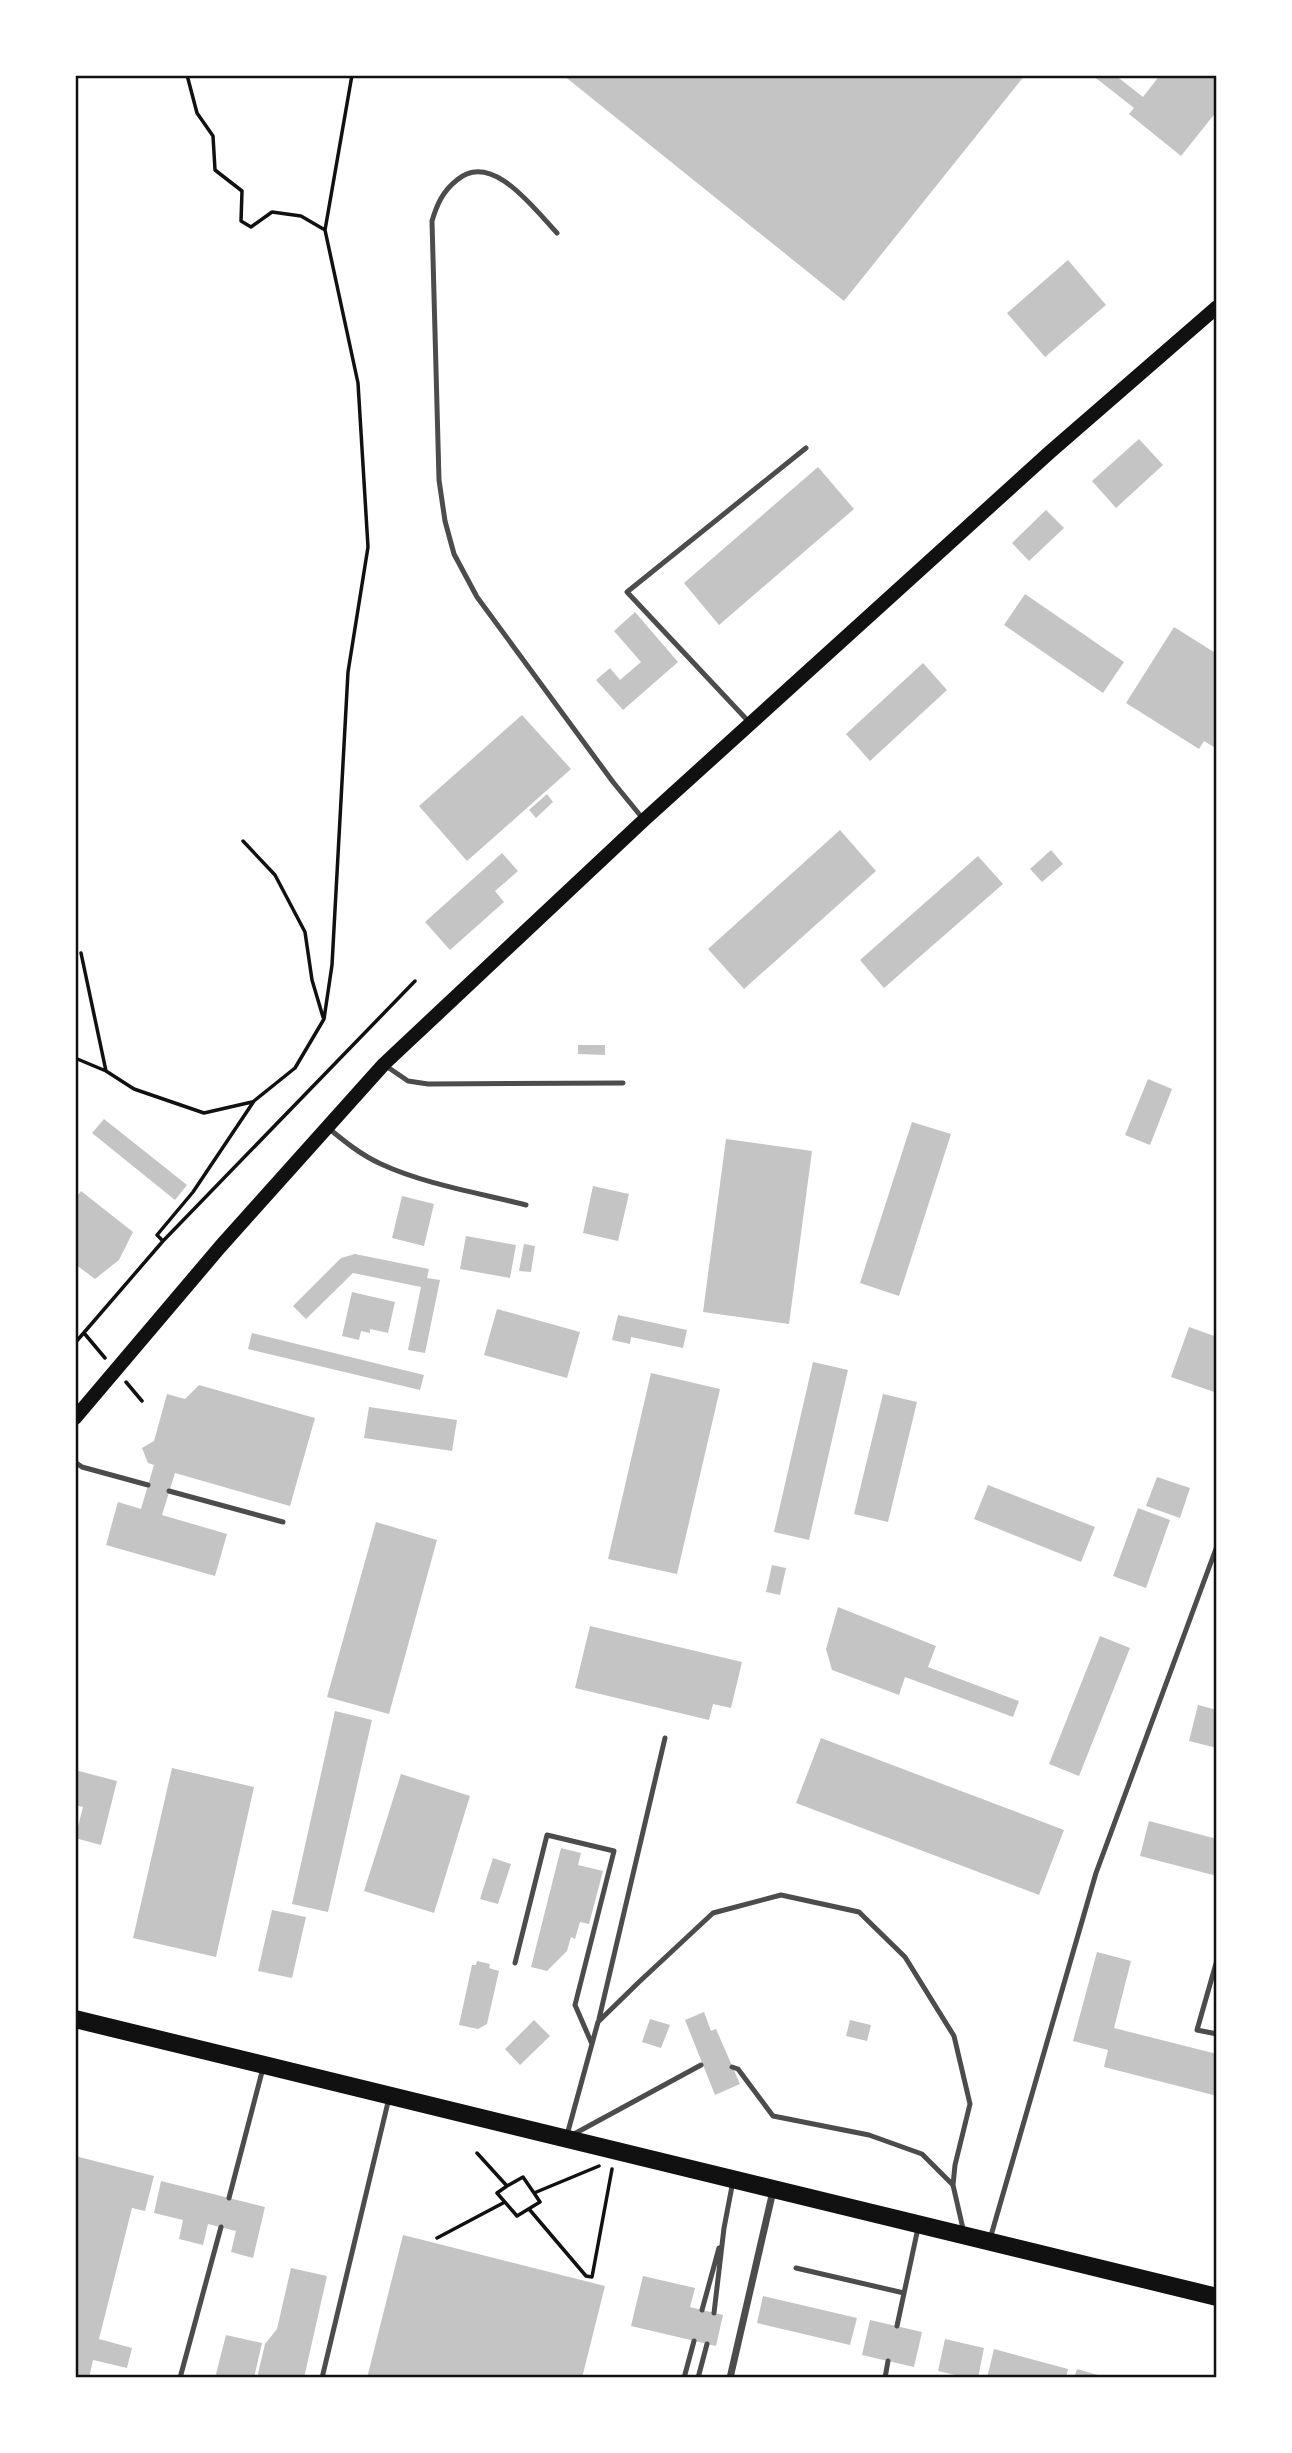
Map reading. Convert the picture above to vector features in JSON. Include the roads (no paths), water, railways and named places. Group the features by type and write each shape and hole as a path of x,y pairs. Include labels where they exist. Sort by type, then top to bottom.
{"main road":[{"path":"75,1418 160,1316 384,1064 750,723 1050,452 1217,307"},
{"path":"75,2019 1217,2297"}],"street":[{"path":"730,2378 774,2189"}],"lane":[{"path":"557,233 511,185 492,174 476,170 462,176 448,188 438,203 432,221 439,480 445,521 454,554 477,597 644,820"},
{"path":"750,723 627,592 806,448"},
{"path":"384,1064 408,1081 428,1084 623,1083"},
{"path":"327,1127 351,1147 380,1164 526,1205"},
{"path":"75,1462 82,1467 148,1485"},
{"path":"169,1491 283,1522"},
{"path":"989,2242 1096,1873 1217,1546"},
{"path":"565,2139 598,2022 665,1738"},
{"path":"516,1963 547,1835 614,1851 575,2005 592,2044"},
{"path":"598,2022 713,1913 782,1895 859,1912 905,1957 954,2036 970,2104 955,2165 953,2185 965,2236"},
{"path":"1217,1960 1197,2030 1217,2034"},
{"path":"229,2198 264,2064"},
{"path":"565,2139 701,2065"},
{"path":"732,2067 738,2069 772,2116 869,2135 922,2154 953,2185"},
{"path":"322,2378 390,2095"},
{"path":"714,2313 733,2179"},
{"path":"897,2326 918,2225"},
{"path":"180,2378 220,2227"},
{"path":"702,2310 724,2228"},
{"path":"796,2268 904,2293"},
{"path":"684,2378 694,2341"},
{"path":"698,2378 707,2344"},
{"path":"885,2378 888,2361"}]}
